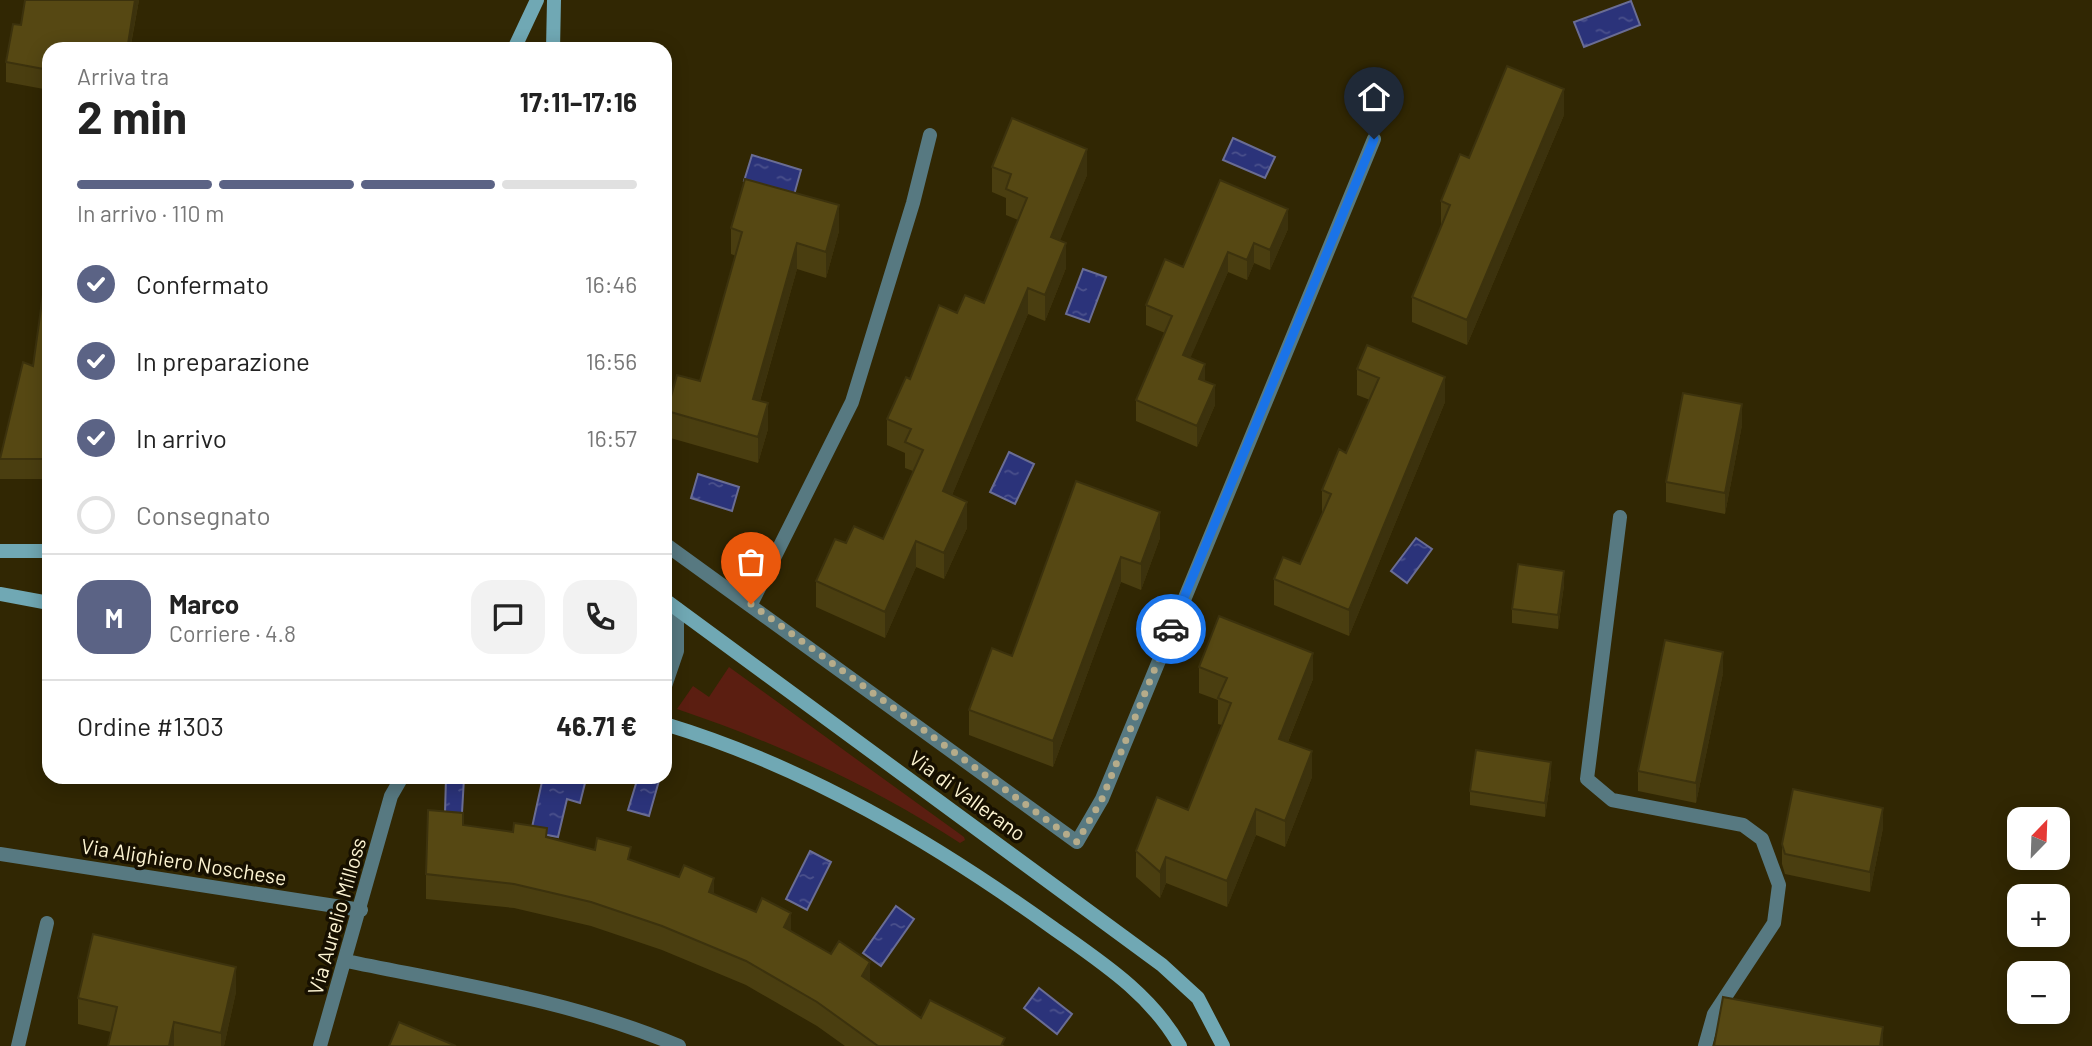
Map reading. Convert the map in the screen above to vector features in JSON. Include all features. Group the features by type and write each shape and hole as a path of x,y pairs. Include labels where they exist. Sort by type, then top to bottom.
{"street":[{"path":"517,42 537,0"},
{"path":"553,42 554,0"},
{"path":"751,604 852,402 913,202 930,135"},
{"path":"672,549 1077,842 1102,799 1256,419 1374,139"},
{"path":"1620,517 1587,779 1612,800 1743,825 1762,839 1779,885 1774,923 1714,1014 1705,1046"},
{"path":"0,551 42,551"},
{"path":"0,594 42,602"},
{"name":"Via di Vallerano","path":"672,606 1162,965 1198,998 1223,1046"},
{"path":"672,613 677,651 672,666"},
{"path":"672,727 778,766 913,834 1097,959 1148,1002 1180,1046"},
{"name":"Via Aurelio Milloss","path":"390,784 391,796"},
{"name":"Via Aurelio Milloss","path":"320,1046 361,910 391,796 398,784"},
{"name":"Via Alighiero Noschese","path":"0,854 361,910"},
{"path":"18,1046 47,923"},
{"path":"346,961 561,1005 639,1029 678,1046"}],"shaded area":[{"path":"729,667 965,840 960,843 892,802 823,767 751,736 677,709 693,686 709,697"}],"water":[{"path":"1631,1 1640,25 1584,47 1574,22"},
{"path":"1233,138 1275,157 1265,178 1223,160"},
{"path":"752,155 801,170 794,195 744,181"},
{"path":"1083,269 1106,277 1089,322 1066,314"},
{"path":"1009,452 1034,464 1015,504 990,492"},
{"path":"698,474 739,487 732,511 691,498"},
{"path":"1416,538 1432,549 1407,583 1391,571"},
{"path":"446,784 464,784 462,813 445,813"},
{"path":"541,784 585,784 580,803 567,799 558,837 531,832"},
{"path":"636,784 658,784 649,816 628,810"},
{"path":"810,851 831,862 807,910 786,899"},
{"path":"896,906 914,919 881,966 863,953"},
{"path":"1039,988 1072,1014 1057,1034 1024,1008"}],"building":[{"path":"25,0 135,0 128,42 42,42 42,69 6,62 13,24 21,25"},
{"path":"1507,66 1564,89 1467,320 1412,297 1450,205 1441,201 1460,154 1469,158"},
{"path":"1012,118 1087,149 1051,237 1066,243 1045,295 1028,288 943,491 967,502 944,553 916,541 885,612 816,581 835,539 846,543 854,526 883,539 923,450 905,442 911,429 887,419 906,377 910,379 939,305 957,313 965,295 984,303 1027,198 1006,189 1011,174 992,167"},
{"path":"745,179 839,205 826,252 797,243 753,399 768,403 758,437 672,412 672,393 677,375 700,381 742,232 731,228"},
{"path":"1220,180 1288,209 1270,250 1254,243 1247,260 1228,252 1183,355 1205,364 1199,379 1215,385 1197,426 1136,400 1172,316 1146,305 1165,259 1183,267"},
{"path":"42,301 42,459 0,459 23,362 33,366"},
{"path":"1367,345 1445,377 1349,610 1274,579 1283,557 1300,564 1331,494 1322,490 1339,449 1346,453 1379,378 1357,369"},
{"path":"1683,393 1742,404 1725,493 1666,482"},
{"path":"1076,481 1160,512 1141,564 1121,557 1053,741 969,710 992,648 1012,656"},
{"path":"1518,564 1564,571 1558,615 1512,609"},
{"path":"1219,616 1313,653 1279,739 1312,751 1285,821 1256,809 1227,881 1166,857 1160,872 1136,851 1157,797 1188,810 1231,703 1218,698 1227,678 1199,667"},
{"path":"1665,640 1723,652 1696,783 1638,771"},
{"path":"1476,750 1551,762 1545,803 1470,791"},
{"path":"1793,789 1883,808 1870,872 1785,854 1782,844"},
{"path":"428,810 463,813 463,825 513,832 514,823 547,828 546,837 595,850 597,838 631,847 628,859 679,877 684,865 714,878 709,892 756,912 762,898 791,913 784,927 831,954 839,941 870,962 862,976 921,1018 930,1000 1005,1038 1001,1046 878,1046 817,1002 746,961 662,926 591,902 514,884 426,874"},
{"path":"93,934 236,967 221,1033 174,1022 169,1046 108,1046 117,1007 78,998"},
{"path":"1723,997 1883,1027 1880,1046 1714,1046"},
{"path":"399,1022 456,1046 389,1046"}],"way so far":[{"path":"751,604 1077,842 1102,799 1171,629"}],"route":[{"path":"1171,629 1374,139"}]}
